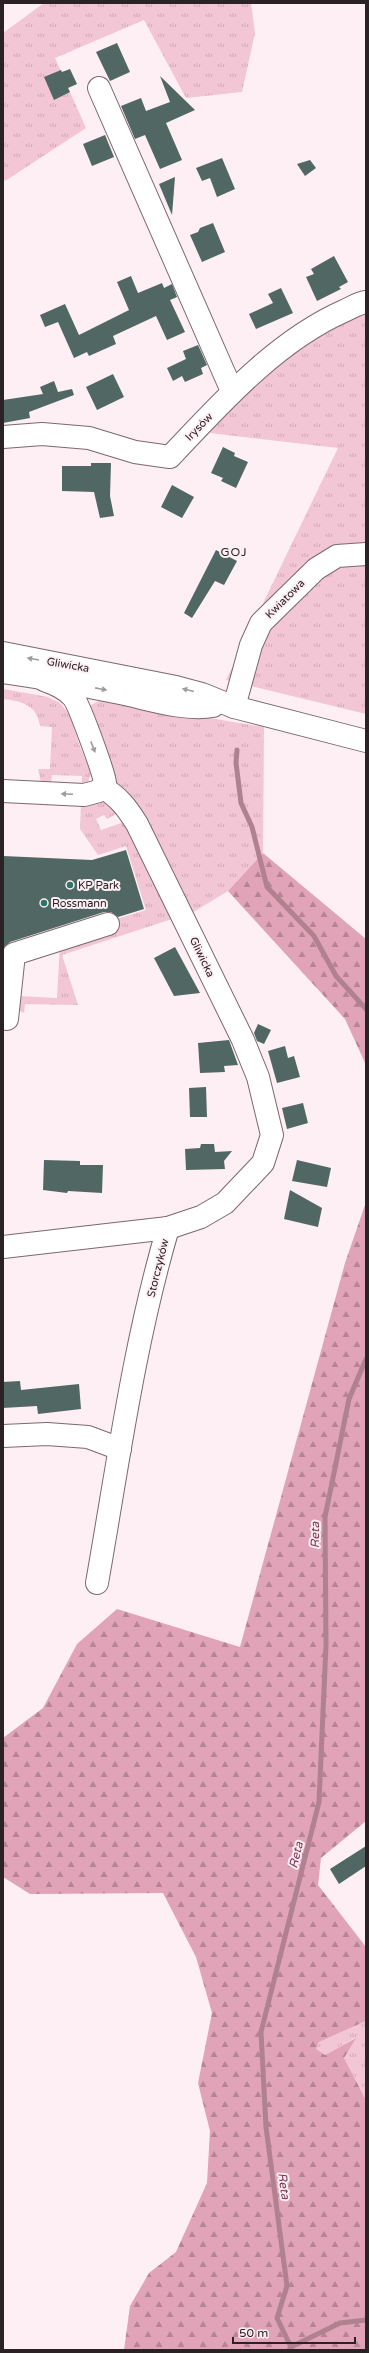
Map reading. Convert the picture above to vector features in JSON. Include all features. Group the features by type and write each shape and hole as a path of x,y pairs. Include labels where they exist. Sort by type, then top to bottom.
{"street":[{"path":"99,88 232,392"},
{"name":"Irysów","path":"3,437 42,434 90,438 135,452 170,457 232,392 321,321 366,302"},
{"name":"Kwiatowa","path":"229,705 251,645 261,623 278,604 316,569 337,556 366,554"},
{"name":"Gliwicka","path":"3,653 176,687 202,694 229,705 366,741"},
{"name":"Gliwicka","path":"3,672 36,676 179,704 206,707 229,705"},
{"name":"Gliwicka","path":"36,676 63,689 78,705 102,770 104,783 102,787 114,794 125,804 137,824 243,1040 258,1077 269,1118 272,1135 263,1163 224,1203 201,1217 168,1228"},
{"path":"3,791 84,795 99,791 102,787"},
{"path":"10,1019 7,975 14,954 108,924"},
{"name":"Storczyków","path":"3,1247 168,1228 157,1263 120,1448 97,1583"},
{"path":"3,1436 47,1434 88,1437 120,1448"}],"green space":[{"path":"44,3 251,3 255,33 242,92 186,98 144,20 55,58 86,128 5,181 3,178 3,33"},
{"path":"366,312 366,714 226,680 338,448 210,433 230,405 282,357 348,313"},
{"path":"3,689 48,697 60,703 70,715 79,744 91,773 88,782 82,784 82,776 52,775 51,782 41,782 38,769 50,769 52,727 40,726 36,713 28,705 3,699"},
{"path":"101,700 264,727 263,853 228,891 187,916 115,788 87,707"},
{"path":"109,796 119,809 116,814 107,819 104,815 96,819 101,830 124,822 172,919 62,955 78,1005 25,1004 24,1013 18,1010 20,996 57,998 60,943 110,921 146,910 126,846 98,855 80,829 81,802"},
{"path":"263,853 366,939 366,1065 345,1019 228,891"},
{"path":"366,1202 366,1821 321,1858 318,1885 366,1947 366,2021 319,2042 316,2049 325,2055 356,2038 344,2058 366,2100 366,2350 124,2350 130,2306 149,2273 176,2252 207,2183 210,2131 198,2083 212,2013 196,1957 163,1893 30,1894 3,1877 3,1738 43,1708 77,1644 117,1609 240,1647 345,1263"},
{"path":"366,2021 366,2100 344,2058 355,2038 325,2055 315,2050 319,2042"}],"building":[{"path":"117,43 130,72 110,81 96,52"},
{"path":"70,69 77,84 68,88 70,92 54,100 44,77 61,70 62,72"},
{"path":"160,76 195,110 166,123 182,160 160,169 145,135 135,139 121,106 141,98 146,111 170,102"},
{"path":"105,135 114,157 92,166 83,144"},
{"path":"222,158 235,189 217,197 210,178 202,181 196,168"},
{"path":"310,160 316,168 305,176 297,164"},
{"path":"175,177 172,215 159,184"},
{"path":"213,223 225,252 202,262 190,235 198,232 200,228"},
{"path":"334,256 348,282 339,287 341,289 317,301 306,277 314,274 311,269"},
{"path":"131,276 138,293 162,283 164,288 172,284 177,297 170,300 185,332 167,340 156,316 113,336 116,344 89,356 87,352 74,358 58,322 45,327 40,315 65,304 79,335 129,310 117,282"},
{"path":"281,288 293,313 256,329 249,314 273,303 268,294"},
{"path":"198,345 207,365 201,368 203,374 185,382 182,376 173,381 167,368 186,359 183,351"},
{"path":"113,374 124,397 97,410 86,387"},
{"path":"54,381 58,392 72,389 74,395 29,412 30,418 3,423 3,400 43,394 40,387"},
{"path":"223,447 235,453 234,456 248,462 236,488 221,481 223,478 211,473"},
{"path":"91,463 111,463 110,496 114,516 100,518 94,492 62,491 62,466 91,466"},
{"path":"172,485 194,497 182,518 161,507"},
{"path":"216,550 237,561 224,585 215,581 192,618 184,613"},
{"name":"KP Park","path":"126,850 144,909 118,917 111,912 104,912 10,942 3,949 3,856 92,860"},
{"path":"175,947 200,993 174,996 154,958"},
{"path":"258,1024 271,1030 264,1044 257,1041 254,1033"},
{"path":"229,1040 238,1065 224,1066 225,1072 200,1073 198,1043"},
{"path":"285,1046 288,1058 294,1056 300,1077 277,1083 268,1051"},
{"path":"206,1087 207,1117 190,1117 189,1088"},
{"path":"303,1103 308,1123 287,1129 282,1108"},
{"path":"201,1144 214,1144 215,1152 232,1151 224,1161 225,1169 186,1170 185,1149 200,1148"},
{"path":"44,1160 80,1161 80,1165 103,1165 102,1193 68,1191 67,1193 43,1190"},
{"path":"297,1160 331,1168 327,1187 292,1181"},
{"path":"290,1190 322,1208 318,1227 284,1219"},
{"path":"20,1381 21,1390 79,1384 81,1409 38,1414 37,1406 3,1408 3,1382"},
{"path":"366,1846 366,1866 339,1884 330,1869"}],"waterway":[{"path":"237,750 236,763 241,803 252,827 267,887 314,936 336,976 366,1009"},
{"name":"Reta","path":"291,2347 277,2318 287,2286 266,2127 261,2032 319,1802 326,1645 325,1517 349,1399 366,1359"},
{"path":"289,2350 291,2347 340,2323 366,2320"}],"place":[{"name":"KP Park","path":"70,885"},
{"name":"Rossmann","path":"44,903"}],"district":[{"name":"GOJ","path":"234,552"}]}
